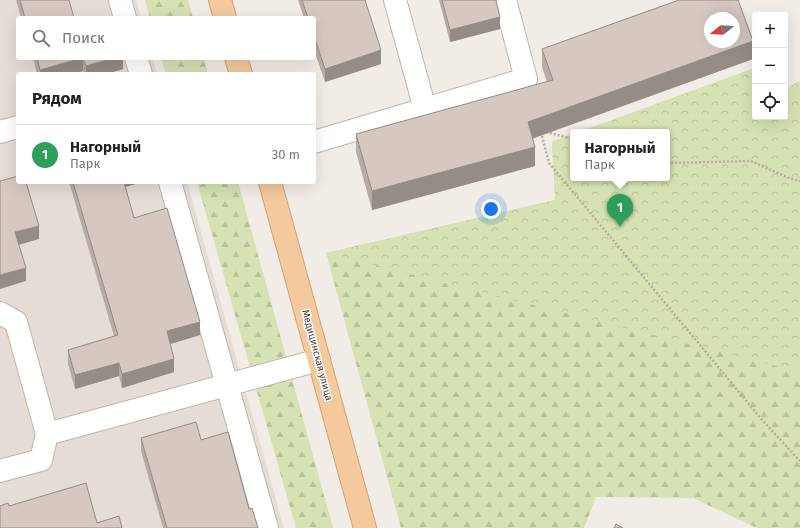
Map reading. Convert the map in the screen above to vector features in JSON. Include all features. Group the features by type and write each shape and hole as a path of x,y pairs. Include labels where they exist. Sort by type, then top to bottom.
{"main road":[{"path":"220,0 224,16"},
{"path":"237,60 240,72"},
{"name":"Медицинская улица","path":"271,184 365,528"}],"lane":[{"path":"120,0 124,16"},
{"path":"395,0 425,109"},
{"path":"316,141 526,80 505,0"},
{"path":"137,60 140,72"},
{"path":"0,132 16,127"},
{"path":"171,184 267,528"},
{"path":"0,313 16,322 47,434 41,460 0,471"},
{"path":"47,434 319,360"}],"path":[{"path":"570,138 540,130 549,163 764,421 800,461"},
{"path":"670,163 751,161 791,179 800,181"}],"shaded area":[{"path":"0,0 136,0 140,16 16,16 16,60 153,60 156,72 16,72 16,184 188,184 284,528 0,528"}],"green space":[{"path":"145,0 188,0 192,16 149,16"},
{"path":"162,60 204,60 208,72 165,72"},
{"path":"752,69 752,120 788,120 788,87 800,81 800,528 757,528 693,498 596,497 584,528 401,528 326,253 555,200 552,142 570,135 570,181 670,181 670,129 587,129"},
{"path":"752,69 752,120 788,120 788,87 800,81 800,372 326,253 555,200 552,142 570,135 570,181 670,181 670,129 587,129"},
{"path":"198,184 239,184 333,528 296,528"}],"building":[{"path":"20,0 69,0 73,16 24,16"},
{"path":"302,0 365,0 381,50 325,69 316,42 316,16 307,16"},
{"path":"442,0 496,0 500,17 450,30"},
{"path":"679,0 738,0 752,38 752,41 740,46 740,12 704,12 704,48 734,48 528,122 535,147 372,191 356,134 553,80 542,49"},
{"path":"38,60 75,60 40,70"},
{"path":"84,60 107,60 86,66"},
{"path":"16,177 16,184 27,184 39,226 15,232 26,268 0,275 0,181"},
{"path":"74,184 125,184 134,218 167,208 200,322 167,331 174,359 122,374 119,363 75,375 68,350 118,335"},
{"path":"196,422 201,440 228,432 249,509 252,508 258,528 167,528 141,438"},
{"path":"86,483 97,523 119,516 122,528 0,528 0,506 8,503 9,506"},
{"path":"616,524 623,528 614,528"}],"place":[{"name":"Нагорный","path":"620,227"}]}
